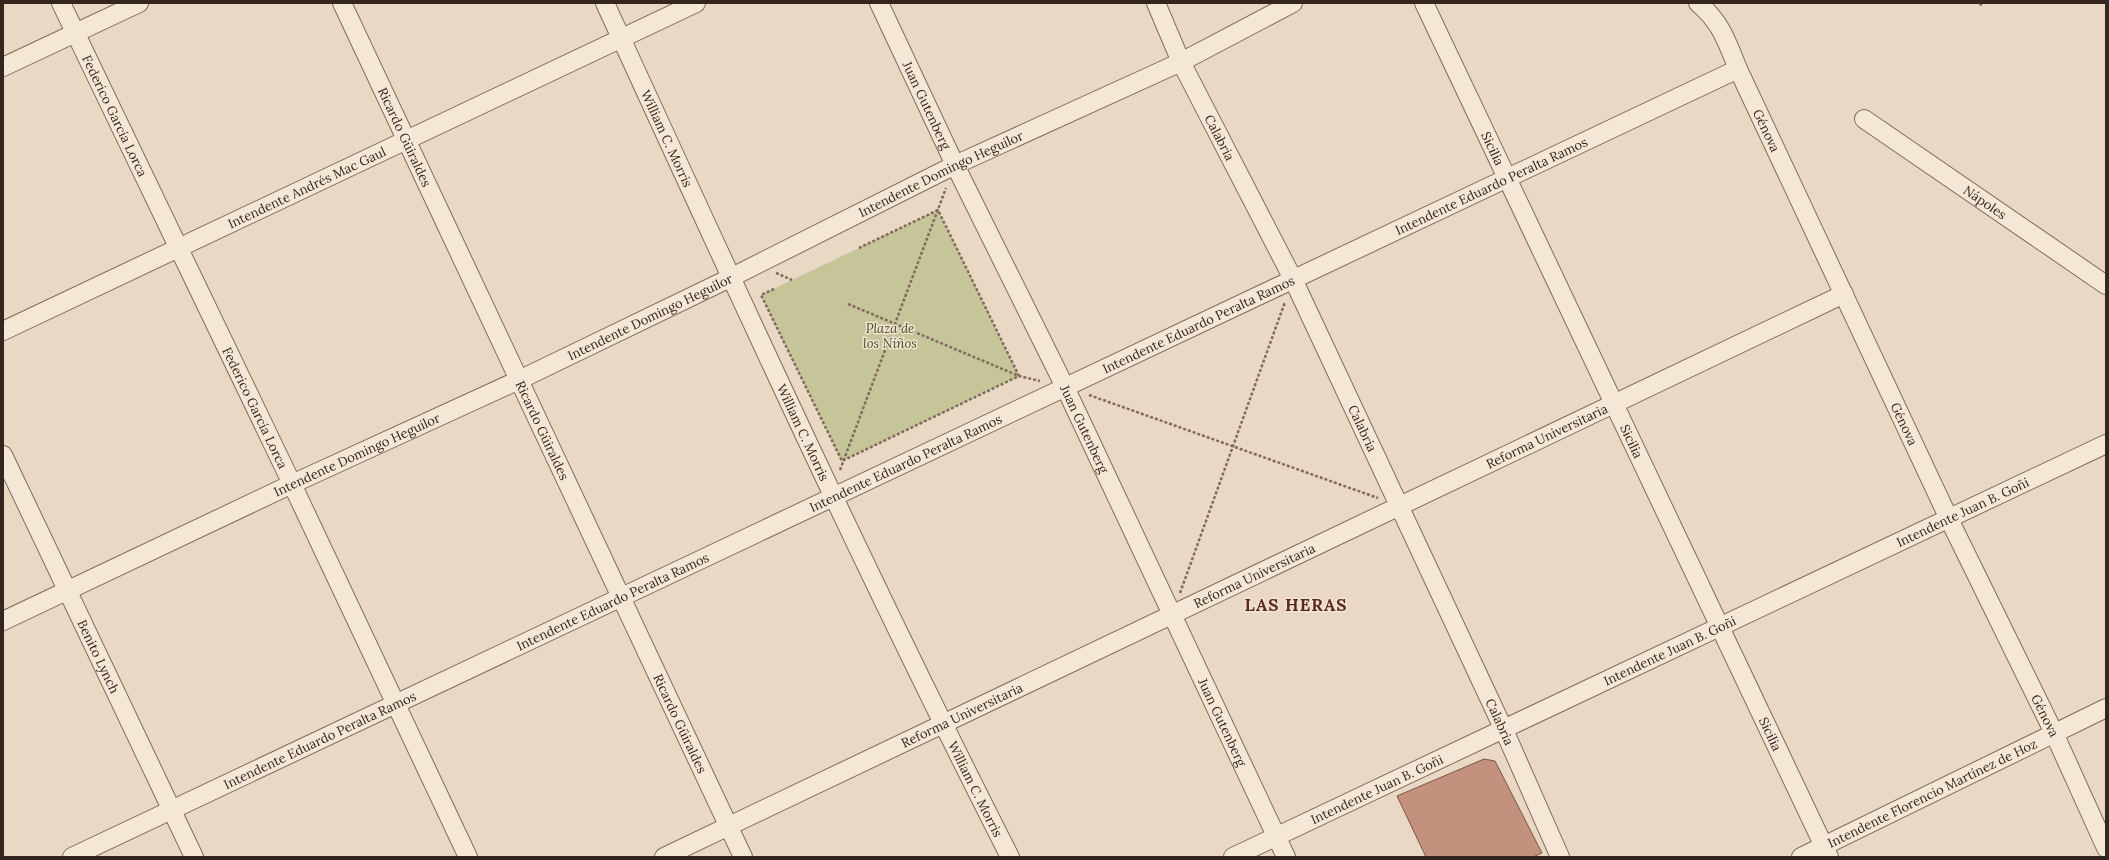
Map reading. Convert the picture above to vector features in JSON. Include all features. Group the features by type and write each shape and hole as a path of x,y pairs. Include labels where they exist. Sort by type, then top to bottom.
{"street":[{"name":"Federico García Lorca","path":"61,3 292,484 468,857"},
{"path":"3,67 139,3"},
{"name":"Ricardo Güiraldes","path":"342,3 730,826 743,857"},
{"name":"William C. Morris","path":"605,3 730,278 943,724 1010,857"},
{"name":"Intendente Andrés Mac Gaul","path":"3,331 696,3"},
{"name":"Juan Gutenberg","path":"879,3 955,165 1065,387 1286,857"},
{"name":"Calabria","path":"1156,3 1181,62 1293,279 1504,730 1560,857"},
{"name":"Intendente Domingo Heguilor","path":"3,621 292,484 519,380 730,278 955,165 1181,62 1293,3"},
{"name":"Sicilia","path":"1424,3 1826,851"},
{"name":"Génova","path":"1699,3 1714,17 1722,29 1738,69 1949,519 2054,733 2106,848"},
{"name":"Intendente Eduardo Peralta Ramos","path":"72,857 1738,69"},
{"name":"Nápoles","path":"1864,119 2106,285"},
{"name":"Reforma Universitaria","path":"664,857 1844,294"},
{"name":"Intendente Juan B. Goñi","path":"1233,857 1720,628 2106,444"},
{"name":"Benito Lynch","path":"3,455 194,857"},
{"name":"Intendente Florencio Martínez de Hoz","path":"1801,857 1826,851 2054,733 2106,708"}],"path":[{"path":"1980,3 1982,7"},
{"path":"834,496 842,461 955,165"},
{"path":"859,248 938,210"},
{"path":"938,210 1019,376"},
{"path":"1172,614 1293,279"},
{"path":"774,289 761,295 842,461"},
{"path":"848,304 1019,376 1065,387 1399,506"},
{"path":"842,461 1019,376"}],"green space":[{"name":"Plaza de los Niños","path":"938,210 1019,376 842,461 761,295"}],"building":[{"path":"1484,759 1495,761 1542,853 1533,857 1426,857 1397,796"}],"district":[{"name":"LAS HERAS","path":"1296,605"}]}
